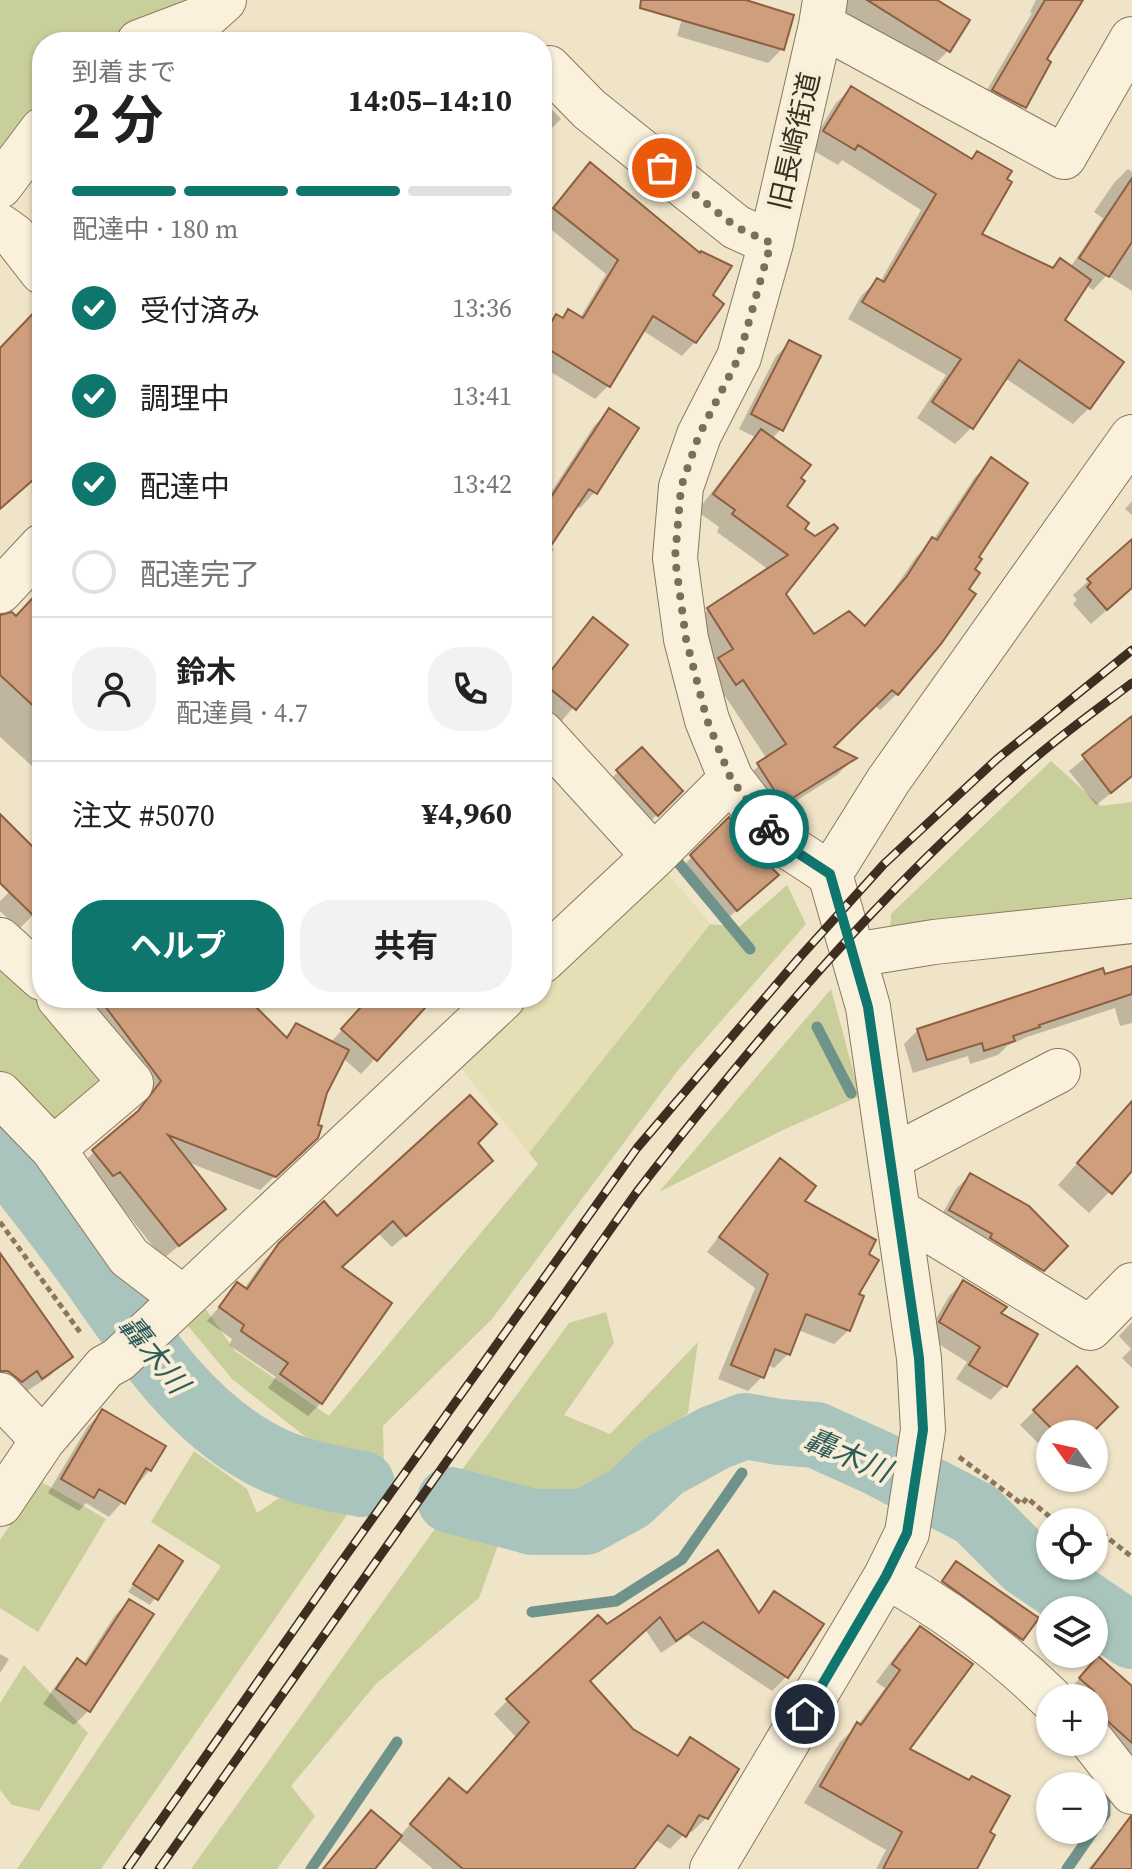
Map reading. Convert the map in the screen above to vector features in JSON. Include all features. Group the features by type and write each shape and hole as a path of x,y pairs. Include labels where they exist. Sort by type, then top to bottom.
{"street":[{"path":"165,32 205,17 224,0"},
{"path":"823,12 1064,157 1132,39"},
{"name":"旧長崎街道","path":"823,12 771,243 739,357 699,435 681,487 675,558 686,639 707,720 731,779 778,840 830,874"},
{"path":"552,71 589,109 736,227 771,243"},
{"path":"0,186 32,143"},
{"path":"0,226 14,236 32,259"},
{"path":"712,1869 886,1576 907,1533 922,1441 919,1358 868,1007 830,874 888,781 1132,437"},
{"path":"0,591 32,557"},
{"path":"552,744 654,856"},
{"path":"552,952 731,779"},
{"path":"854,955 934,942 1132,921"},
{"path":"0,940 32,967"},
{"path":"53,1149 131,1083 69,1008"},
{"path":"0,1504 43,1440 112,1364 492,1008"},
{"path":"890,1158 1058,1071"},
{"path":"0,1094 53,1149 129,1257 183,1298"},
{"path":"898,1211 1090,1328 1132,1285"},
{"path":"0,1395 43,1440"},
{"path":"886,1576 985,1641 1036,1684"},
{"path":"1104,1756 1132,1792"}],"path":[{"path":"0,1222 112,1364"},
{"path":"922,1441 1022,1504 1027,1498 1039,1508"},
{"path":"1108,1538 1132,1557"}],"shaded area":[{"path":"664,869 710,923 529,1153 455,1061 513,1008 552,1008 552,972"}],"green space":[{"path":"0,0 200,0 130,32 32,32 32,125 0,166"},
{"path":"1051,761 1101,806 1132,802 1132,916 889,946 891,914"},
{"path":"787,885 806,924 679,1069 492,1319 383,1426 384,1464 321,1449 232,1379 188,1326 205,1308 235,1351 329,1416 538,1164 529,1153 710,924 739,927"},
{"path":"0,955 32,990 32,1008 49,1008 112,1077 51,1126 0,1072"},
{"path":"831,989 860,1096 783,1130 659,1192"},
{"path":"606,1312 614,1343 564,1415 610,1434 698,1342 688,1413 591,1487 539,1496 451,1485 569,1323"},
{"path":"194,1451 247,1489 257,1513 300,1484 358,1499 101,1869 17,1869 221,1566 151,1522"},
{"path":"40,1481 106,1519 38,1632 0,1608 0,1540"},
{"path":"439,1523 501,1537 479,1598 376,1684 291,1786 315,1816 277,1869 191,1869"},
{"path":"24,1665 88,1733 39,1811 12,1805 0,1790 0,1703"}],"building":[{"path":"641,0 746,0 794,15 784,50 640,8"},
{"path":"867,0 937,0 970,20 950,52"},
{"path":"1045,0 1083,0 1047,59 1051,62 1026,108 992,90"},
{"path":"851,86 972,159 977,151 1012,171 1007,179 1012,182 982,234 1053,268 1060,258 1091,280 1065,320 1124,362 1090,409 1019,360 973,429 932,402 961,359 862,302 877,278 884,282 936,194 858,145 855,150 823,131"},
{"path":"590,162 700,253 732,266 713,295 724,304 696,343 653,316 610,387 552,351 552,321 556,314 563,318 568,309 583,318 618,260 553,208"},
{"path":"1132,178 1132,242 1109,277 1079,258"},
{"path":"32,314 32,481 0,509 0,348"},
{"path":"789,340 821,356 783,431 751,414"},
{"path":"609,408 639,428 597,494 589,489 552,544 552,496"},
{"path":"761,429 811,465 801,478 805,481 787,506 809,523 805,529 815,536 834,524 838,528 786,594 814,634 849,611 865,626 907,576 932,537 937,540 991,457 1028,483 979,557 982,559 975,569 980,573 969,589 976,594 941,644 898,695 892,690 834,747 857,758 783,804 757,763 786,744 743,680 736,685 718,658 733,649 707,608 788,555 732,514 735,510 713,494"},
{"path":"1132,539 1132,588 1107,610 1087,587 1091,583 1087,579"},
{"path":"32,599 32,705 0,675 0,615 12,612 16,616"},
{"path":"593,617 628,645 576,710 552,690 552,669"},
{"path":"1132,716 1132,776 1111,793 1082,755"},
{"path":"642,747 683,791 658,816 616,770"},
{"path":"0,814 32,846 32,914 0,883"},
{"path":"729,817 758,855 779,875 737,911 690,855"},
{"path":"1132,966 1132,994 1039,1025 1013,1036 1015,1041 984,1051 982,1043 927,1060 917,1029 1103,968 1105,974"},
{"path":"106,1008 257,1008 287,1038 296,1023 349,1050 327,1093 318,1125 322,1126 318,1138 276,1177 168,1135 226,1209 179,1246 120,1172 113,1176 92,1150 138,1111 161,1081"},
{"path":"360,1008 425,1008 377,1061 341,1029"},
{"path":"470,1095 497,1124 478,1143 493,1161 406,1236 393,1221 342,1267 392,1303 322,1404 280,1374 288,1363 241,1331 244,1325 219,1307 237,1282 247,1289 279,1243 324,1201 337,1216"},
{"path":"1132,1101 1132,1171 1112,1194 1077,1163"},
{"path":"780,1158 816,1186 805,1201 876,1240 869,1254 879,1260 859,1294 864,1296 850,1331 806,1314 790,1355 775,1349 764,1378 731,1365 768,1274 719,1237"},
{"path":"970,1173 1029,1206 1068,1246 1044,1271 990,1238 992,1234 949,1210"},
{"path":"0,1253 73,1357 42,1379 37,1371 22,1382 8,1371 0,1371"},
{"path":"963,1280 1007,1307 1001,1313 1038,1334 1007,1387 969,1365 980,1347 939,1322"},
{"path":"1077,1366 1118,1407 1105,1420 1043,1420 1033,1410"},
{"path":"102,1409 166,1446 151,1471 146,1468 125,1504 99,1489 94,1498 61,1479"},
{"path":"159,1545 183,1561 158,1600 133,1584"},
{"path":"718,1550 759,1613 774,1591 824,1624 788,1678 703,1622 676,1641 660,1617 590,1681 633,1729 678,1756 690,1737 739,1769 708,1819 699,1815 686,1837 668,1825 634,1869 463,1869 410,1824 449,1778 467,1793 529,1722 506,1699 598,1615 607,1624"},
{"path":"956,1561 1036,1616 1036,1622 1023,1640 942,1581"},
{"path":"129,1599 154,1614 90,1712 56,1689 77,1658 86,1665"},
{"path":"920,1626 973,1664 910,1749 969,1780 972,1776 1010,1796 990,1832 995,1835 977,1869 883,1869 902,1832 820,1786 857,1722 861,1725 900,1670 892,1664"},
{"path":"1108,1665 1132,1686 1132,1743 1108,1722 1108,1684 1086,1684 1079,1678 1088,1668 1108,1668"},
{"path":"371,1810 402,1836 375,1869 323,1869"},
{"path":"1131,1816 1132,1869 1091,1869"}],"waterway":[{"path":"677,861 750,949"},
{"path":"817,1027 851,1093"},
{"name":"轟木川","path":"0,1153 57,1224 144,1345 207,1415 231,1435 270,1459 308,1472 362,1484"},
{"name":"轟木川","path":"450,1500 533,1522 585,1522 629,1498 663,1466 714,1438 745,1426 816,1435 976,1514 1026,1564 1132,1636"},
{"path":"532,1612 616,1601 682,1559 742,1473"},
{"path":"311,1869 397,1742"},
{"path":"1067,1869 1084,1844"}],"railway":[{"path":"127,1869 637,1148 799,958 884,864 997,759 1132,650"},
{"path":"159,1869 636,1193 728,1077 825,964 927,857 1036,757 1132,683"}],"way so far":[{"path":"662,168 736,227 771,243 739,357 699,435 681,487 675,558 686,639 707,720 731,779 769,829"}],"route":[{"path":"769,829 778,840 830,874 868,1007 919,1358 923,1430 907,1533 886,1576 805,1714"}]}
